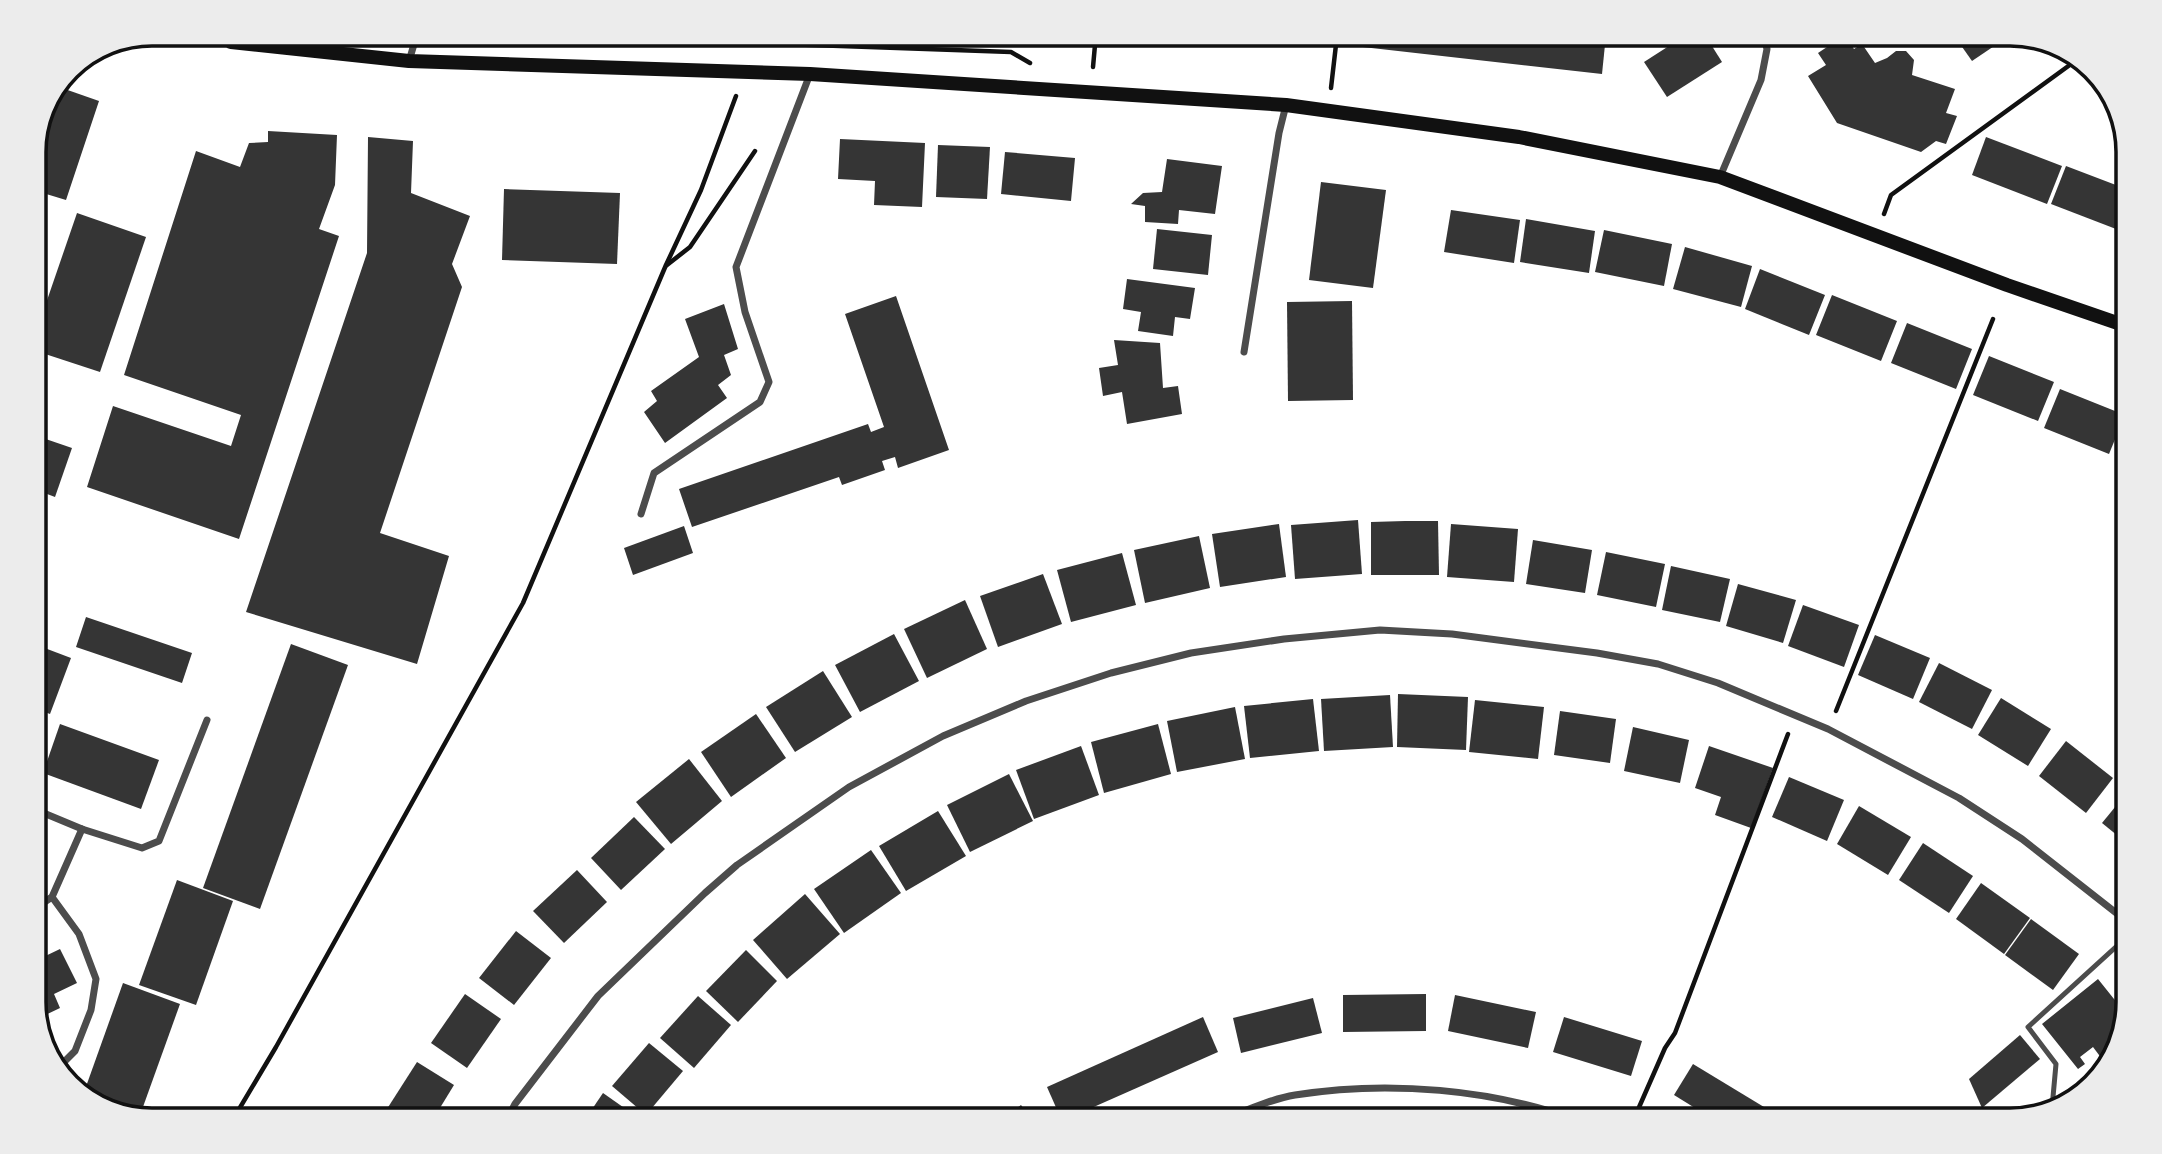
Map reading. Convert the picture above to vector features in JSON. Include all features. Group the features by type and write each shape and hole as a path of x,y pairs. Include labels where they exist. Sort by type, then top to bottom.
{"main road":[{"path":"276,46 409,61 810,74 1286,105 1519,138 1720,177 2116,322"}],"street":[{"path":"409,61 414,46"},
{"path":"1720,177 1761,80 1766,46"},
{"path":"641,514 654,473 760,402 769,382 745,312 736,267 810,74"},
{"path":"1244,352 1279,133 1286,105"},
{"path":"513,1108 598,996 737,864 849,787 943,736 1026,701 1111,673 1205,651 1284,639 1392,630 1517,642 1658,664 1718,682 1828,729 1959,797 2022,839 2116,913"},
{"path":"46,815 142,848 159,841 207,720"},
{"path":"46,901 52,897 82,829"},
{"path":"52,897 79,934 96,979 91,1010 75,1051 64,1062"},
{"path":"1257,1108 1293,1096 1369,1088 1469,1092 1538,1108"}],"lane":[{"path":"2053,1100 2056,1064 2028,1027 2116,947"}],"path":[{"path":"752,52 754,46"},
{"path":"1093,67 1095,46"},
{"path":"1330,97 1336,46"},
{"path":"1884,215 1891,195 2071,64"},
{"path":"240,1108 523,603 666,265 701,190 738,89"},
{"path":"666,265 690,247 757,149"},
{"path":"1828,729 1993,319"},
{"path":"1639,1108 1665,1048 1675,1033 1795,714"}],"building":[{"path":"1354,46 1605,46 1602,74"},
{"path":"1669,46 1712,46 1722,62 1667,97 1644,62"},
{"path":"1828,46 1852,46 1854,49 1863,46 1875,63 1896,51 1906,51 1914,60 1912,75 1955,89 1946,113 1957,116 1946,144 1936,141 1921,152 1837,123 1808,76 1826,65 1818,53"},
{"path":"1961,46 1994,46 1972,61"},
{"path":"66,89 99,101 66,200 46,194 49,124"},
{"path":"268,131 337,135 335,185 319,229 339,236 239,539 87,487 113,406 231,446 241,415 124,375 196,151 240,167 249,143 268,142"},
{"path":"368,137 413,141 411,193 470,216 452,264 462,287 380,533 449,556 417,664 246,612 367,253"},
{"path":"1986,137 2062,166 2047,204 1972,175"},
{"path":"840,139 925,143 922,207 874,205 875,181 838,179"},
{"path":"938,145 990,147 987,199 936,197"},
{"path":"1005,152 1075,158 1071,201 1001,194"},
{"path":"1167,159 1222,166 1215,214 1179,210 1178,224 1145,222 1145,206 1131,204 1143,193 1162,192"},
{"path":"2066,166 2116,185 2116,229 2051,204"},
{"path":"1321,182 1386,190 1373,288 1309,280"},
{"path":"504,189 620,193 617,264 502,260"},
{"path":"1451,210 1520,220 1514,263 1444,252"},
{"path":"77,213 146,237 100,372 46,354 46,303"},
{"path":"1526,219 1595,231 1589,273 1520,262"},
{"path":"1157,229 1212,235 1208,275 1153,269"},
{"path":"1604,230 1672,244 1664,286 1595,272"},
{"path":"1685,247 1752,266 1741,307 1673,289"},
{"path":"1760,269 1825,295 1809,335 1745,309"},
{"path":"1127,279 1195,288 1190,319 1175,317 1173,336 1138,331 1141,312 1123,309"},
{"path":"1832,295 1897,321 1881,361 1816,335"},
{"path":"896,296 949,450 898,468 895,457 882,461 885,470 842,485 839,477 692,527 679,489 868,424 871,432 884,427 845,314"},
{"path":"1352,301 1353,400 1288,401 1287,302"},
{"path":"724,304 738,349 724,355 731,375 718,385 727,398 665,443 644,412 657,401 651,391 699,357 685,319"},
{"path":"1907,323 1972,349 1956,389 1891,363"},
{"path":"1114,340 1160,343 1163,388 1178,386 1182,414 1127,424 1122,392 1103,396 1099,368 1118,365"},
{"path":"1989,356 2054,382 2038,421 1973,395"},
{"path":"2060,389 2116,411 2116,437 2109,454 2044,428"},
{"path":"46,439 72,448 55,497 46,494"},
{"path":"1358,520 1362,574 1295,579 1291,525"},
{"path":"1438,521 1439,575 1371,575 1371,522"},
{"path":"1279,524 1286,577 1220,587 1212,534"},
{"path":"1451,524 1518,529 1514,582 1447,577"},
{"path":"684,526 693,553 633,575 624,548"},
{"path":"1199,536 1210,588 1145,603 1134,550"},
{"path":"1533,540 1592,550 1585,593 1526,584"},
{"path":"1606,552 1665,564 1656,607 1597,595"},
{"path":"1122,553 1136,605 1071,622 1057,570"},
{"path":"1671,566 1730,579 1720,622 1662,610"},
{"path":"1043,574 1062,624 998,647 980,596"},
{"path":"1738,584 1796,600 1783,643 1726,626"},
{"path":"965,600 987,649 927,678 904,629"},
{"path":"1803,605 1859,625 1844,667 1788,646"},
{"path":"86,617 192,653 182,683 76,647"},
{"path":"894,634 919,681 860,712 835,665"},
{"path":"1875,635 1930,658 1913,699 1858,675"},
{"path":"291,644 348,665 260,909 203,888"},
{"path":"46,649 71,658 50,714 46,712"},
{"path":"1939,663 1992,690 1972,729 1919,702"},
{"path":"823,671 852,717 795,752 766,707"},
{"path":"1398,694 1468,697 1466,750 1397,747"},
{"path":"1390,695 1393,747 1324,751 1321,699"},
{"path":"2001,698 2051,729 2028,766 1978,735"},
{"path":"1313,699 1319,751 1250,758 1244,706"},
{"path":"1475,700 1544,707 1538,759 1469,752"},
{"path":"1235,707 1245,759 1177,772 1167,721"},
{"path":"1560,711 1616,719 1610,763 1554,755"},
{"path":"756,714 786,758 731,797 701,752"},
{"path":"60,724 159,760 141,809 46,774 46,764"},
{"path":"1158,724 1171,774 1104,793 1091,742"},
{"path":"1633,727 1689,740 1680,783 1624,771"},
{"path":"2066,741 2113,778 2086,813 2039,776"},
{"path":"1081,746 1099,795 1034,819 1016,770"},
{"path":"1709,746 1773,768 1751,828 1715,815 1721,797 1695,788"},
{"path":"689,759 722,801 671,844 636,802"},
{"path":"1009,774 1033,821 970,852 947,805"},
{"path":"1789,777 1844,800 1827,841 1772,817"},
{"path":"1859,806 1911,837 1888,875 1837,844"},
{"path":"2116,806 2116,834 2102,823"},
{"path":"938,811 966,856 906,891 879,846"},
{"path":"634,817 665,849 621,890 591,858"},
{"path":"1923,843 1973,876 1949,913 1899,880"},
{"path":"871,850 901,893 844,933 814,889"},
{"path":"577,870 607,902 564,943 533,911"},
{"path":"177,880 233,901 196,1005 139,985"},
{"path":"1981,883 2030,918 2004,954 1956,919"},
{"path":"805,894 840,934 787,979 753,940"},
{"path":"2031,919 2079,954 2053,990 2005,955"},
{"path":"516,931 551,958 514,1005 479,978"},
{"path":"60,949 77,983 54,994 60,1008 47,1014 46,1009 46,956"},
{"path":"746,950 777,981 738,1022 706,991"},
{"path":"2098,979 2116,1002 2116,1016 2106,1049 2101,1058 2093,1047 2080,1057 2085,1064 2078,1069 2042,1024"},
{"path":"123,983 180,1004 143,1107 118,1103 86,1086"},
{"path":"465,994 501,1019 467,1068 431,1043"},
{"path":"1426,994 1426,1031 1343,1032 1343,995"},
{"path":"1455,995 1536,1012 1528,1048 1448,1031"},
{"path":"698,996 731,1025 694,1068 660,1038"},
{"path":"1313,998 1322,1033 1241,1053 1233,1018"},
{"path":"1203,1017 1218,1052 1091,1108 1056,1108 1047,1087"},
{"path":"1564,1017 1642,1041 1631,1076 1553,1052"},
{"path":"2020,1035 2040,1059 1982,1108 1969,1079"},
{"path":"649,1043 683,1071 652,1108 638,1108 612,1086"},
{"path":"417,1062 454,1085 440,1108 388,1108"},
{"path":"1693,1064 1764,1107 1695,1108 1674,1095"},
{"path":"603,1093 624,1108 593,1108"}]}
